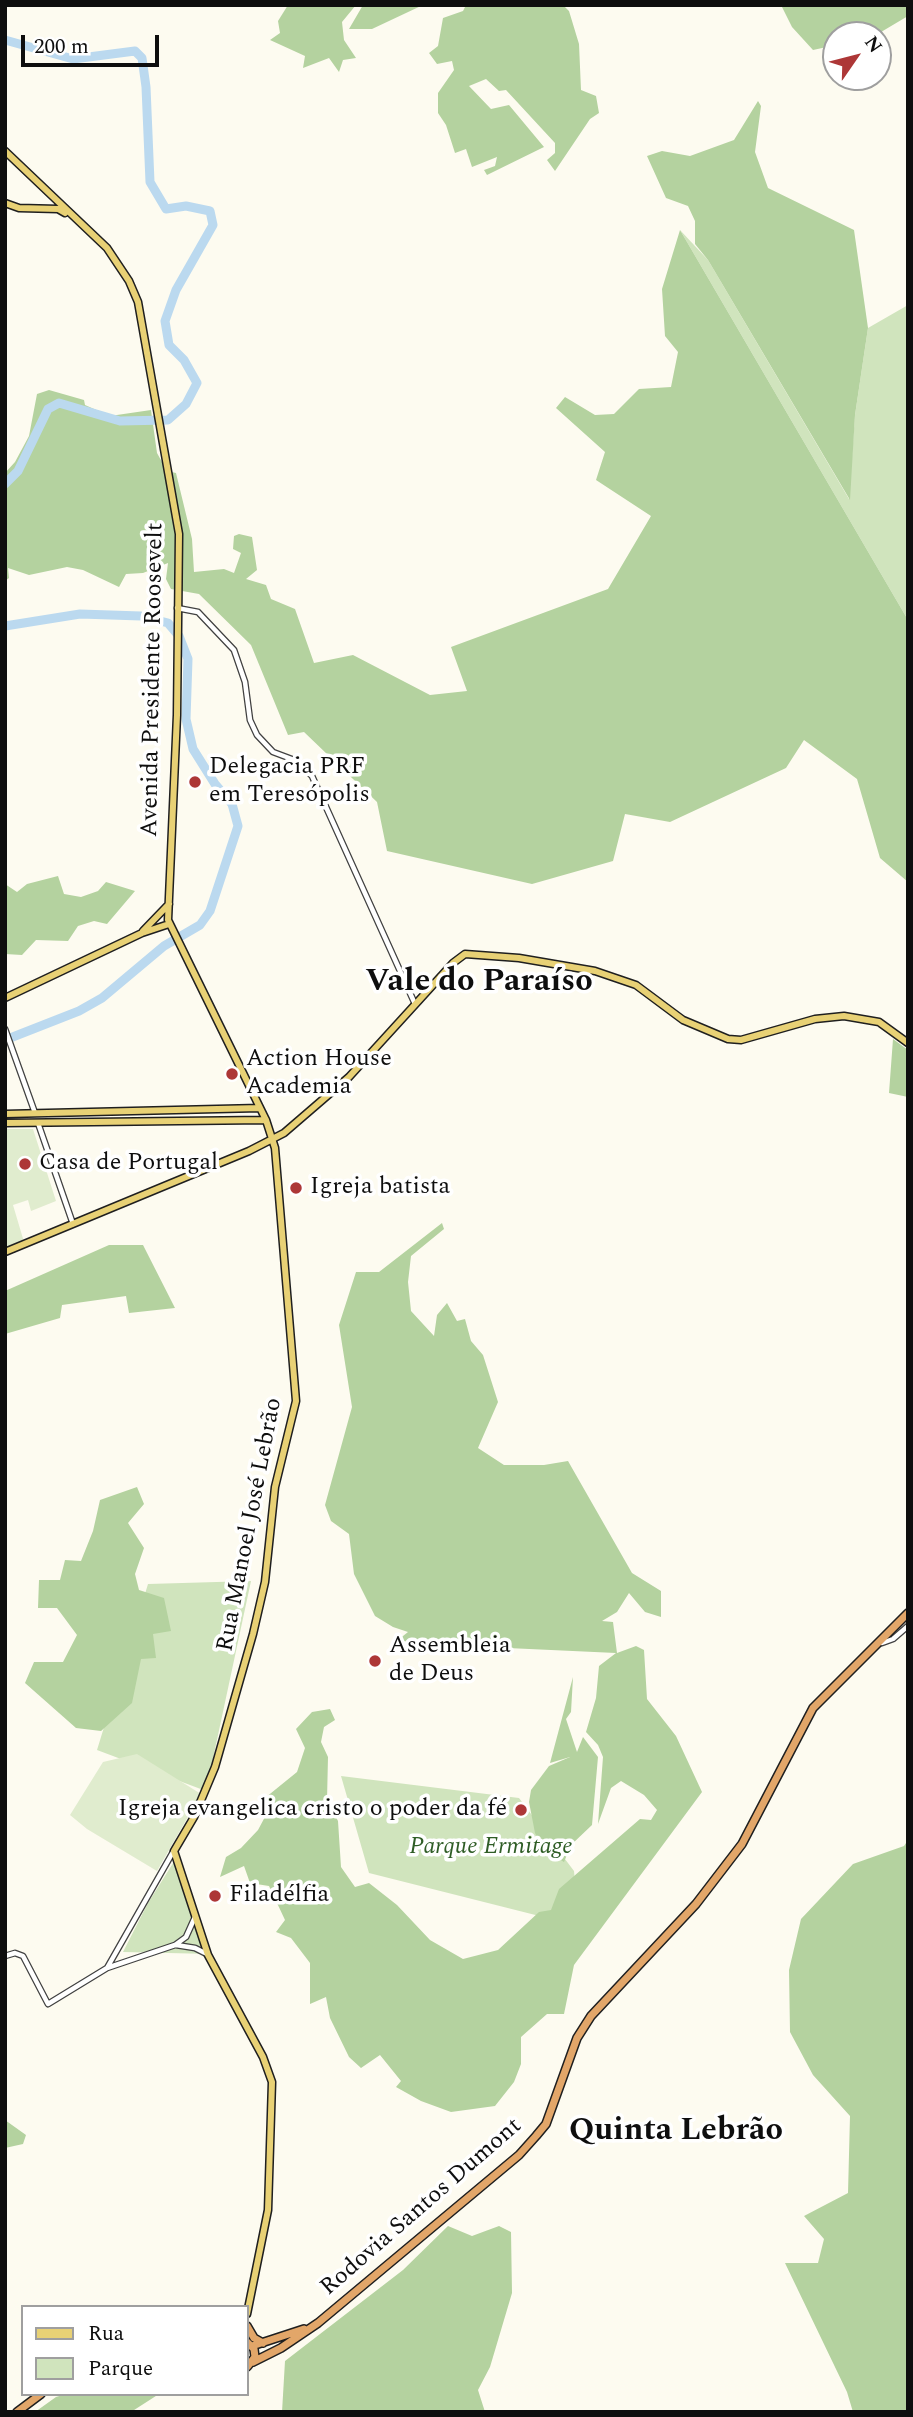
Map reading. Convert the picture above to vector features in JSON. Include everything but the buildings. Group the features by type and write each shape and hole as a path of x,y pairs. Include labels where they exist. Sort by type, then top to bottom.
{"highway":[{"name":"Rodovia Santos Dumont","path":"318,2323 519,2155 537,2136 546,2124 577,2038 591,2016 711,1886 751,1829 813,1708 881,1643 908,1613"},
{"path":"318,2323 250,2365 249,2344 264,2343 318,2323"},
{"path":"248,2330 254,2339 264,2343"},
{"path":"17,2412 38,2396"}],"main road":[{"name":"Avenida Presidente Roosevelt","path":"5,151 107,248 133,289 140,310 178,534 177,715 172,792 170,927"},
{"path":"44,207 54,203 50,195"},
{"path":"5,203 19,208 58,209 75,220"},
{"path":"142,933 169,904"},
{"path":"5,998 142,933 170,927"},
{"name":"Rua Manoel José Lebrão","path":"170,927 274,1140 296,1401 277,1478 264,1591 253,1634 215,1767 194,1817 174,1851"},
{"path":"5,1252 274,1140 349,1077 460,957 489,954 569,965 615,977 636,985 683,1020 728,1040 741,1040 815,1019 844,1016 879,1022 908,1043"},
{"path":"5,1114 260,1108"},
{"path":"203,1111 205,1121"},
{"path":"5,1123 265,1120"},
{"path":"174,1851 208,1955 263,2057 272,2082 268,2210 248,2309"}],"street":[{"path":"177,608 198,612 234,650 245,682 250,720 257,735 273,752 296,761 312,776 415,1004"},
{"path":"5,1029 35,1113"},
{"path":"38,1122 73,1224"},
{"path":"881,1643 893,1639 908,1626"},
{"name":"Rua Manoel José Lebrão","path":"5,1956 15,1953 23,1956 48,2004 107,1968 174,1851"},
{"path":"107,1968 175,1945 189,1932 195,1917"},
{"path":"175,1945 195,1948 208,1955"}],"green space":[{"path":"288,5 356,5 342,22 344,40 356,58 343,60 339,72 329,58 303,68 305,56 270,40 280,33 278,21"},
{"path":"363,5 423,5 372,29 349,29"},
{"path":"466,5 563,5 569,11 579,44 581,90 596,96 599,113 590,119 555,171 547,160 555,153 555,143 506,90 499,91 486,79 469,86 491,109 509,105 544,147 487,175 484,170 495,166 497,157 472,167 466,149 455,153 446,125 438,113 438,93 454,70 452,61 437,64 429,53 438,46 443,18 463,11"},
{"path":"781,5 908,5 908,16 892,26 892,21 822,21 822,48 813,50 792,27"},
{"path":"758,101 761,106 755,152 768,188 854,230 868,328 855,415 850,500 708,260 695,244 695,221 688,206 666,198 647,156 662,151 690,156 734,140"},
{"path":"680,230 708,260 849,499 855,415 868,328 908,305 908,620"},
{"path":"680,230 908,620 908,882 880,858 857,779 804,740 786,768 670,822 625,814 613,861 532,884 387,851 377,802 304,732 288,735 251,645 199,594 171,589 166,579 168,563 143,573 126,574 119,587 83,570 67,567 29,575 8,568 9,578 5,581 5,473 15,462 29,436 37,394 49,390 84,400 85,405 110,416 151,410 157,453 167,471 176,473 192,539 194,572 224,569 234,573 241,553 233,549 234,536 239,534 252,537 257,570 246,579 266,585 271,599 295,609 314,663 353,655 430,695 467,691 451,647 608,589 651,516 596,480 605,452 556,408 565,397 595,415 614,414 639,389 671,387 678,352 665,336 662,289"},
{"path":"58,876 64,894 81,897 98,891 106,882 135,891 107,924 94,921 78,926 68,941 36,940 22,955 5,954 5,884 17,892 27,884"},
{"path":"893,1039 908,1050 908,1097 889,1093"},
{"name":"Casa de Portugal","path":"5,1129 33,1129 56,1201 31,1211 28,1200 13,1205 24,1242 5,1249"},
{"path":"442,1223 444,1229 411,1256 408,1282 411,1311 434,1336 437,1315 447,1303 457,1321 465,1319 471,1341 483,1355 498,1402 478,1448 504,1465 544,1465 568,1461 632,1573 661,1591 661,1617 645,1612 629,1593 617,1612 602,1621 613,1622 617,1653 636,1646 644,1650 647,1699 676,1736 702,1792 574,1965 564,2014 547,2014 521,2037 521,2064 514,2082 495,2106 451,2112 421,2101 396,2087 401,2081 380,2055 361,2068 349,2057 330,2018 326,1997 310,2004 310,1963 291,1938 276,1932 285,1920 269,1886 250,1883 244,1866 220,1877 226,1857 241,1848 258,1830 266,1815 260,1802 297,1772 305,1748 296,1729 312,1712 330,1709 335,1720 324,1727 321,1742 328,1757 327,1800 338,1821 341,1867 355,1887 369,1883 397,1905 430,1940 463,1959 498,1950 539,1912 551,1910 559,1889 640,1819 651,1820 657,1810 644,1795 621,1781 611,1788 598,1824 603,1757 598,1745 586,1732 596,1698 599,1666 616,1653 421,1644 398,1640 408,1632 375,1616 354,1574 349,1534 331,1521 325,1505 352,1407 339,1325 356,1272 379,1272"},
{"path":"109,1245 143,1245 175,1308 129,1313 126,1296 62,1305 60,1318 5,1334 5,1291"},
{"path":"137,1487 144,1504 128,1523 144,1548 135,1574 139,1590 164,1598 171,1631 153,1634 156,1658 141,1659 132,1703 101,1731 76,1728 25,1683 34,1662 63,1662 77,1635 57,1608 38,1608 39,1580 60,1580 65,1560 81,1561 93,1531 100,1500"},
{"path":"251,1581 206,1791 97,1750 148,1584"},
{"path":"573,1677 571,1712 566,1719 577,1752 583,1737 598,1757 592,1825 571,1845 564,1862 543,1849 535,1833 529,1802 531,1790 549,1766 570,1757 550,1763"},
{"path":"137,1754 201,1794 157,1871 87,1829 70,1815 103,1762"},
{"name":"Parque Ermitage","path":"341,1776 519,1798 574,1871 579,1926 369,1873"},
{"path":"908,1840 908,2412 853,2412 847,2392 785,2263 818,2263 824,2239 804,2216 848,2193 850,2116 813,2075 790,2032 789,1970 801,1919 853,1864 904,1846"},
{"path":"175,1860 212,1954 123,1952 148,1903"},
{"path":"5,2120 26,2135 23,2144 5,2148"},
{"path":"448,2226 472,2236 499,2226 511,2232 512,2293 490,2367 478,2390 485,2412 282,2412 285,2361 403,2270"},
{"path":"156,2396 131,2412 35,2412 56,2397"}],"waterway":[{"path":"5,40 73,59 135,51 142,58 146,87 150,182 166,209 186,206 210,211 213,225 176,290 165,321 169,345 184,360 197,383 186,404 168,420 120,421 59,403 48,409 18,471 5,484"},
{"path":"5,626 80,614 141,616 168,623 179,636 188,659 186,719 193,749 215,784 232,804 238,826 210,911 200,925 164,946 102,998 79,1011 5,1040"}],"place":[{"name":"Delegacia PRF em Teresópolis","path":"195,782"},
{"name":"Action House Academia","path":"232,1074"},
{"name":"Casa de Portugal","path":"25,1164"},
{"name":"Igreja batista","path":"296,1188"},
{"name":"Assembleia de Deus","path":"375,1661"},
{"name":"Igreja evangelica cristo o poder da fé","path":"521,1810"},
{"name":"Filadélfia","path":"215,1896"}],"district":[{"name":"Vale do Paraíso","path":"479,984"},
{"name":"Quinta Lebrão","path":"676,2133"}]}
